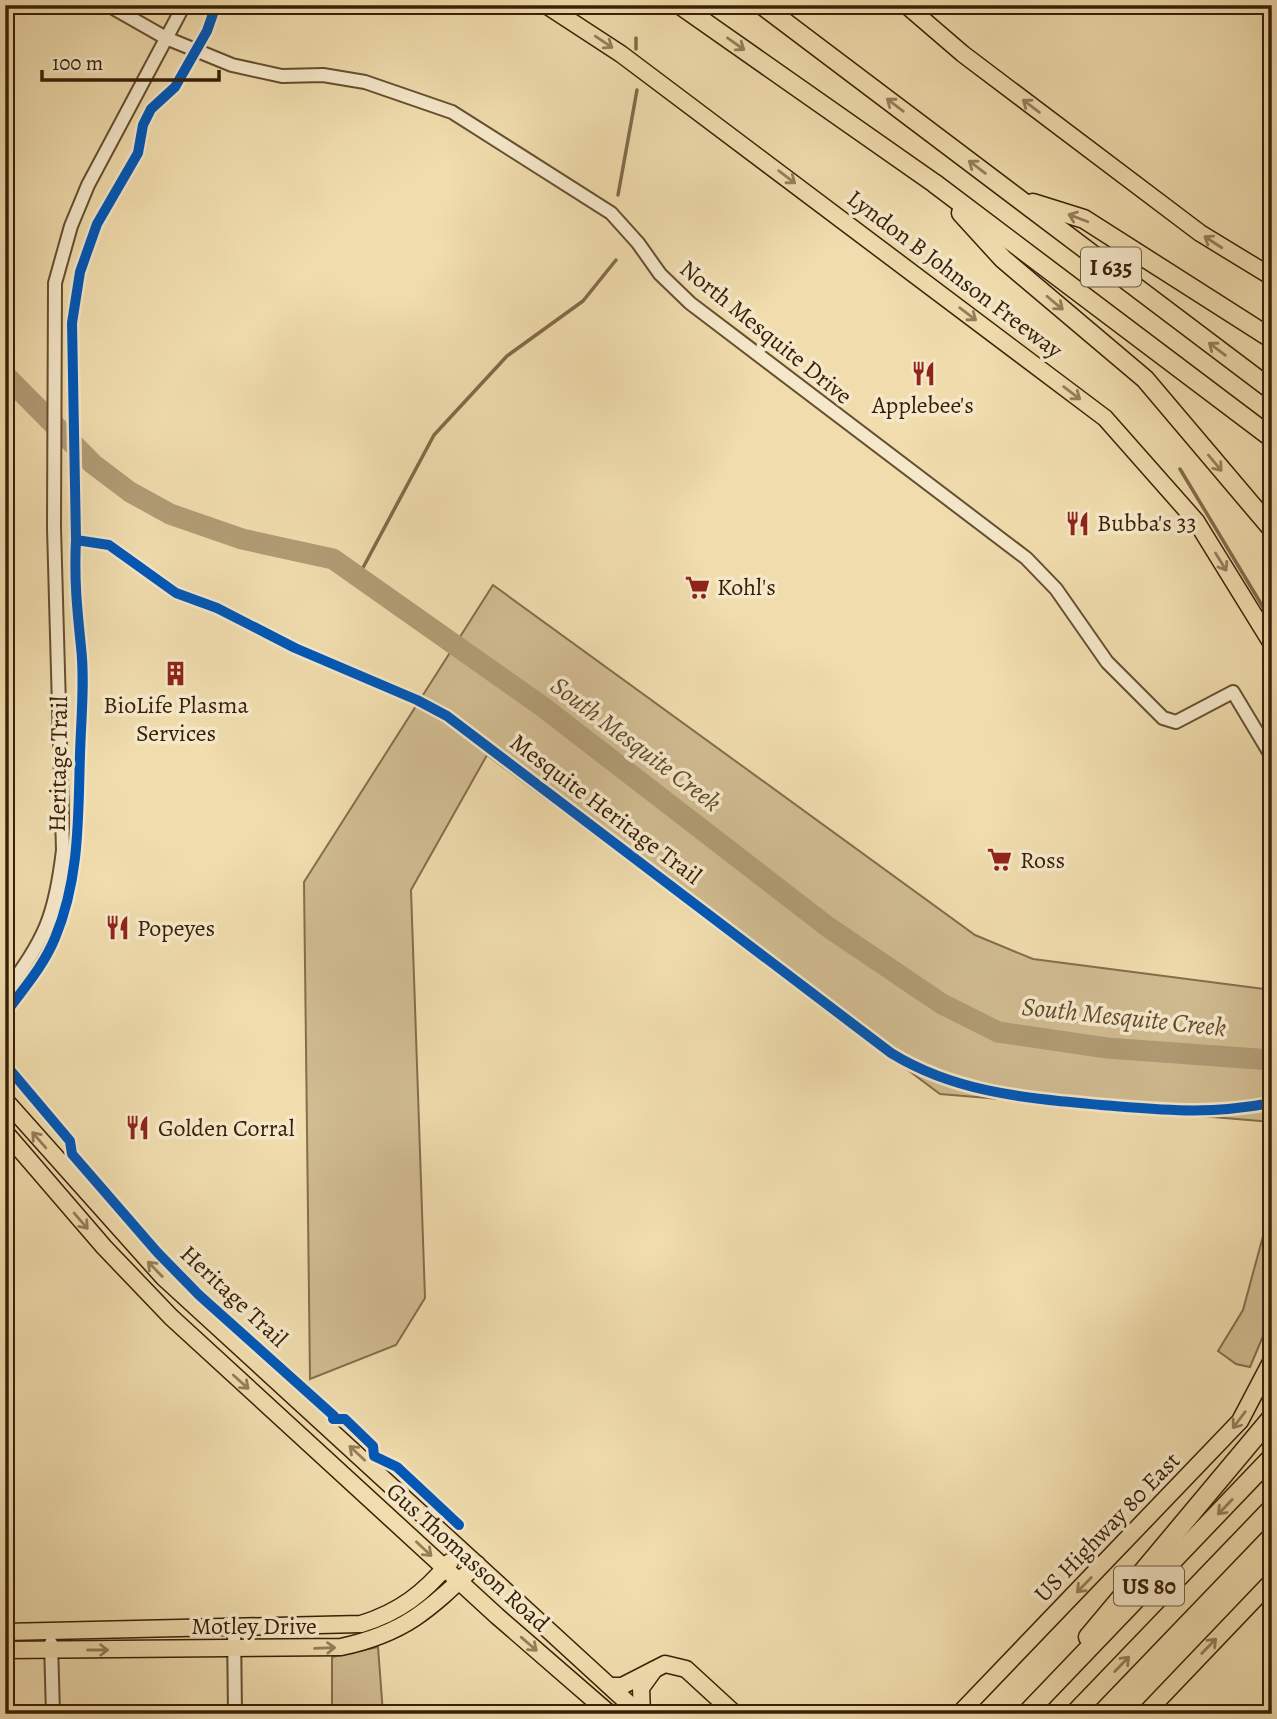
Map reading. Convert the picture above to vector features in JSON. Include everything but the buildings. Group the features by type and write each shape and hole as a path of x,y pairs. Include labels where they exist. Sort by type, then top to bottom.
{"highway":[{"name":"I 635","path":"680,5 934,183 1272,438"},
{"name":"I 635","path":"762,5 1272,390"},
{"path":"934,183 1003,259 1145,379 1272,529"},
{"path":"1017,198 1084,219 1272,339"},
{"path":"1054,1684 1102,1617 1199,1507 1272,1417"},
{"name":"US 80","path":"1026,1714 1272,1458"},
{"name":"US 80","path":"1074,1714 1272,1508"},
{"path":"1236,1545 1272,1520"}],"main road":[{"name":"Lyndon B Johnson Freeway","path":"546,5 631,62 1105,418 1196,521 1272,644"},
{"path":"906,5 963,54 1200,233 1272,277"},
{"name":"Gus Thomasson Road","path":"5,1101 73,1179 187,1301 641,1714"},
{"name":"Gus Thomasson Road","path":"5,1132 171,1317 561,1672 596,1708 610,1714"},
{"path":"58,1194 73,1179"},
{"path":"171,1317 187,1301"},
{"name":"US Highway 80 East","path":"959,1714 1240,1421 1272,1360"},
{"name":"Motley Drive","path":"5,1632 234,1629 361,1624 392,1613 422,1593 461,1550"},
{"name":"Motley Drive","path":"5,1650 341,1647 369,1641 401,1628 429,1608 477,1564"},
{"path":"1145,1714 1272,1581"},
{"path":"392,1613 401,1628"},
{"path":"561,1672 575,1656"},
{"path":"610,1686 622,1686 666,1664 685,1670 735,1714"},
{"path":"641,1714 641,1688 655,1668"}],"street":[{"name":"North Mesquite Drive","path":"108,5 166,38 232,65 282,76 323,75 365,82 452,112 584,195 611,213 638,243 660,274 690,303 1026,558 1056,589 1107,662 1163,718 1176,722 1234,692 1272,757"},
{"path":"5,993 49,925 58,892 63,850 54,528 53,304 71,226 88,185 184,5"},
{"path":"234,1629 234,1714"},
{"path":"51,1632 53,1714"}],"shaded area":[{"path":"493,585 975,935 1033,959 1272,990 1272,1122 940,1094 487,755 411,890 425,1298 396,1345 310,1379 304,882"},
{"path":"1272,1203 1272,1315 1250,1367 1236,1364 1218,1351 1243,1310"},
{"path":"378,1647 383,1714 332,1714 332,1657"}],"waterway":[{"path":"636,38 636,49"},
{"path":"618,195 637,90"},
{"path":"358,577 434,435 507,356 583,301 616,260"},
{"name":"South Mesquite Creek","path":"5,375 93,464 130,492 170,514 242,539 333,559 543,707 828,927 942,1004 998,1032 1107,1048 1272,1060"},
{"path":"1180,469 1272,622"}],"cycle path":[{"name":"Mesquite Heritage Trail","path":"216,5 207,31 175,87 151,109 143,125 138,153 97,224 80,272 72,323 76,540 109,545 176,593 217,608 295,648 417,700 447,716 891,1053 916,1066 941,1077 992,1091 1073,1102 1186,1110 1227,1109 1272,1103"},
{"name":"Heritage Trail","path":"5,1014 50,949 63,915 73,870 78,824 83,687 77,606 76,540"},
{"name":"Heritage Trail","path":"5,1064 70,1141 72,1154 157,1252 199,1295 334,1416 333,1419 345,1419 373,1446 374,1456 397,1467 459,1525"}],"place":[{"name":"Applebee's","path":"923,374"},
{"name":"Bubba's 33","path":"1077,523"},
{"name":"Kohl's","path":"697,587"},
{"name":"BioLife Plasma Services","path":"176,674"},
{"name":"Ross","path":"1000,860"},
{"name":"Popeyes","path":"117,928"},
{"name":"Golden Corral","path":"138,1128"}]}
